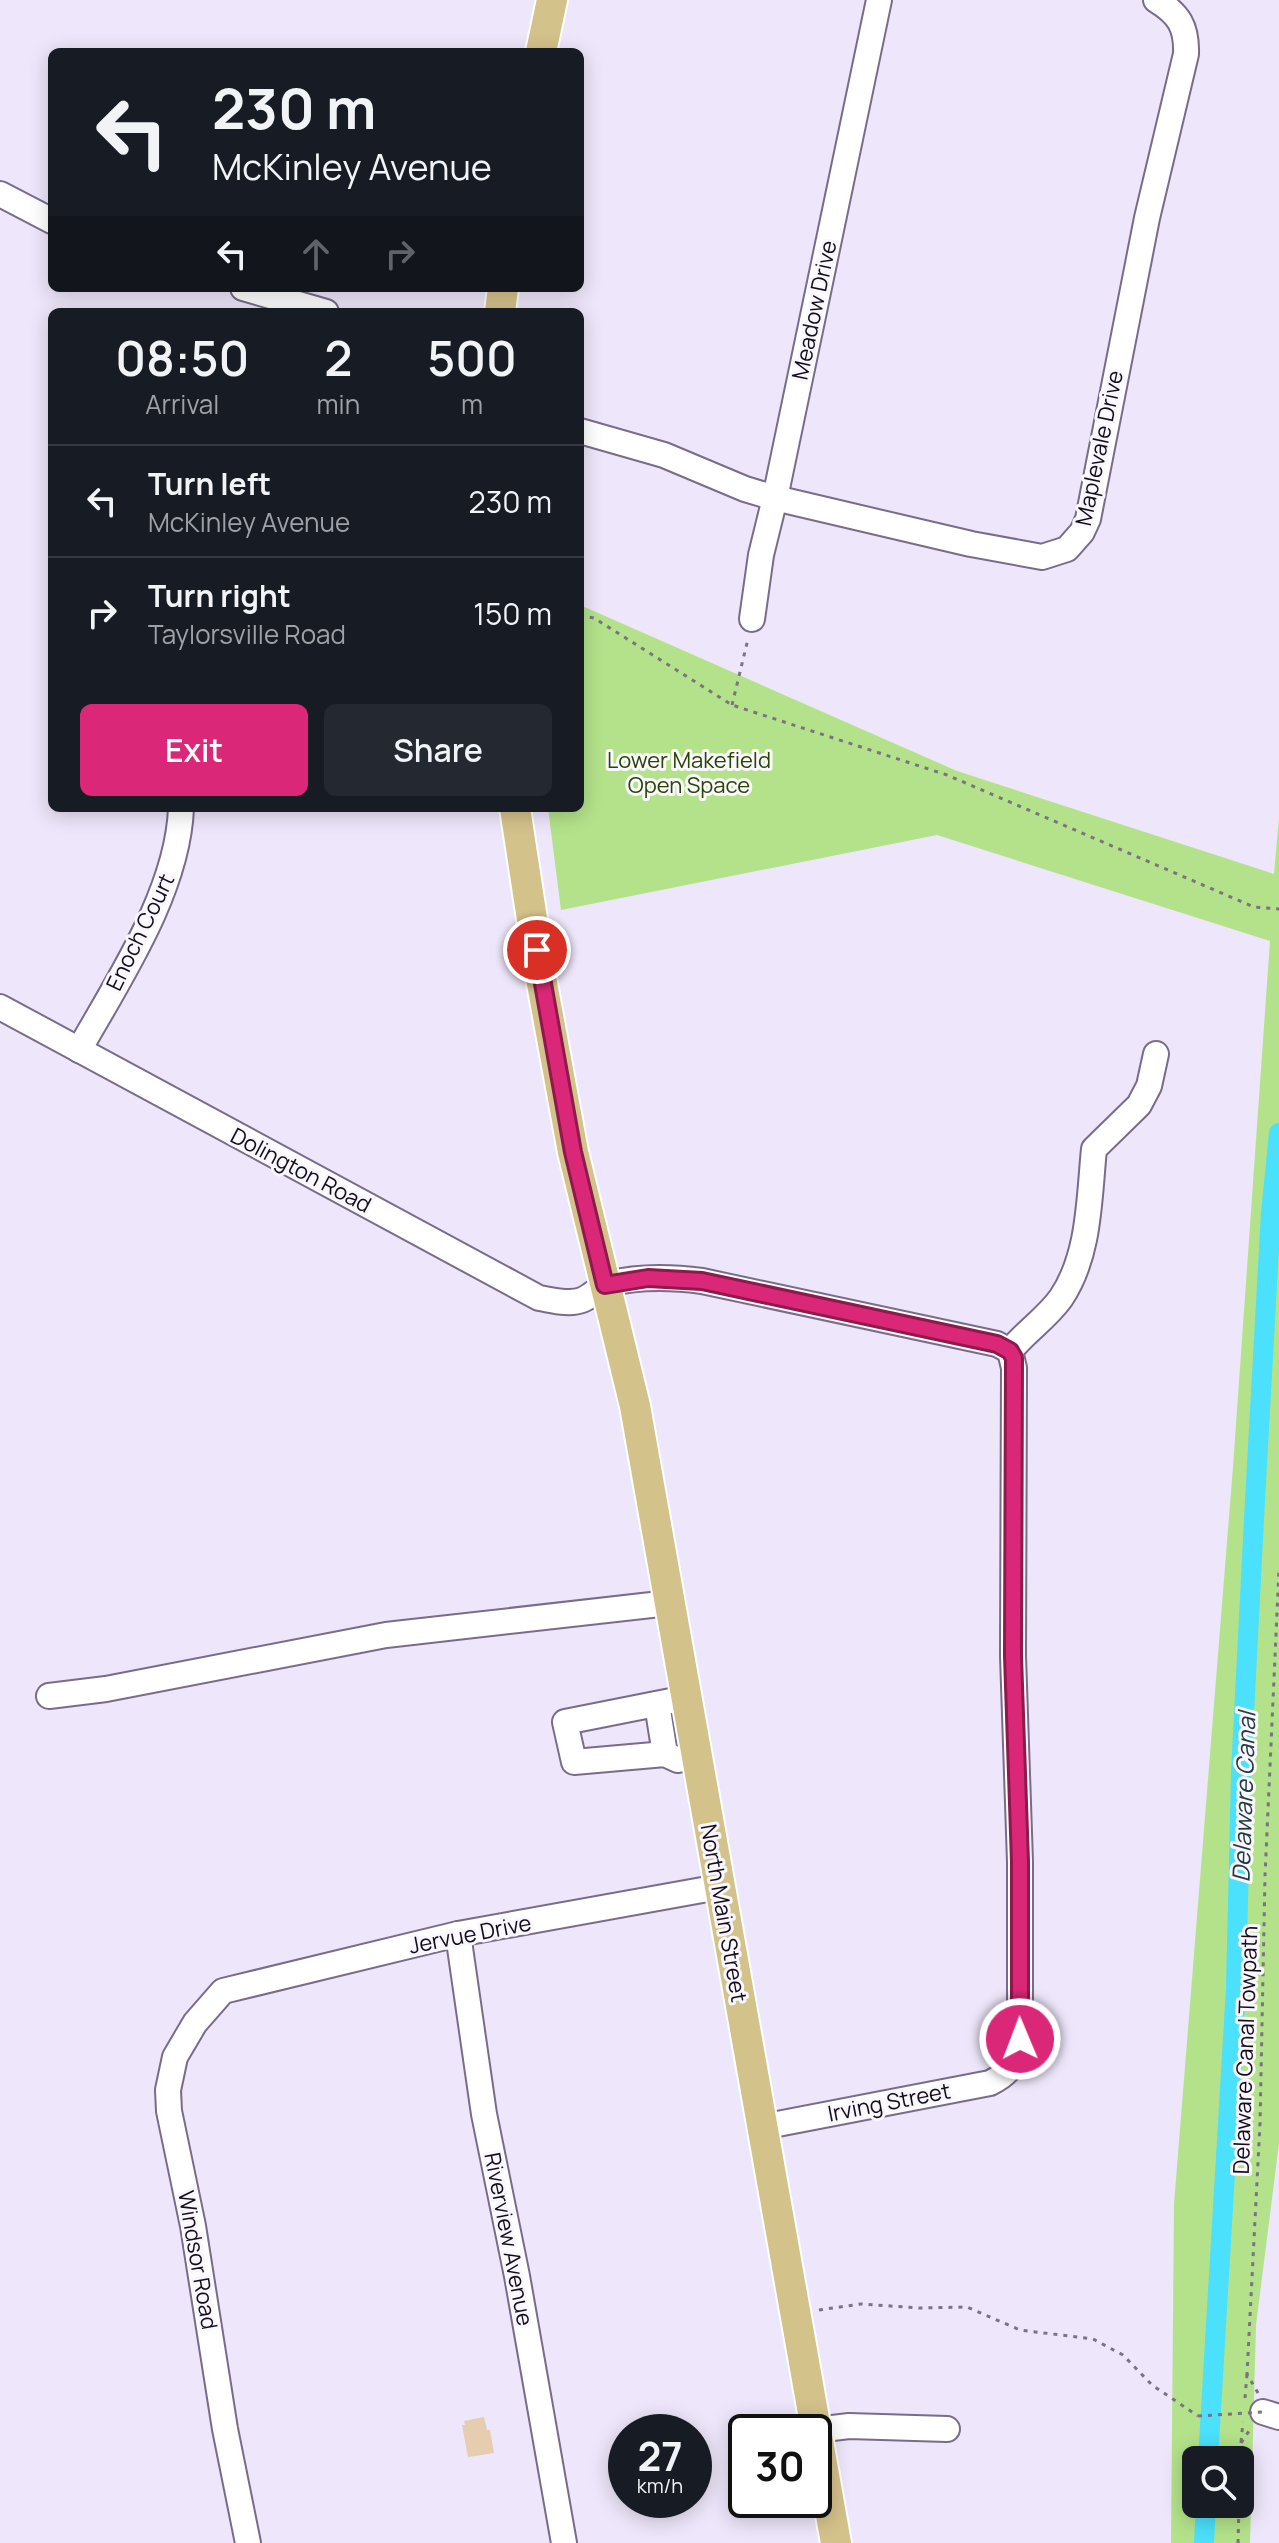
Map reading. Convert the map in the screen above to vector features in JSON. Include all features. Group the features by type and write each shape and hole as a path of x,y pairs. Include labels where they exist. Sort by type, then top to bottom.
{"main road":[{"path":"542,48 552,0"},
{"name":"North Main Street","path":"516,812 573,1152 635,1406 669,1603 671,1701 696,1757 813,2414"},
{"name":"North Main Street","path":"832,2518 836,2543"}],"street":[{"name":"Meadow Drive","path":"752,619 761,555 879,0"},
{"name":"Maplevale Drive","path":"584,432 664,455 745,489 775,498 971,544 1042,557 1067,549 1082,532 1088,519 1147,218 1186,54 1185,29 1180,19 1156,0"},
{"path":"0,194 48,219"},
{"path":"257,292 312,308"},
{"name":"Enoch Court","path":"79,1050 139,943 164,885 175,857 181,812"},
{"name":"Dolington Road","path":"0,1007 539,1298 563,1302 581,1300 605,1285 648,1278 702,1281 1013,1347"},
{"path":"1013,1347 1063,1295 1085,1235 1094,1149 1139,1105 1149,1086 1156,1054"},
{"name":"Irving Street","path":"762,2127 990,2083 1005,2076 1017,2056 1020,2039 1020,1862 1013,1656 1013,1347"},
{"path":"49,1696 106,1689 386,1635 669,1603"},
{"path":"665,1754 671,1701 565,1722 574,1762 665,1754 678,1760 696,1757"},
{"name":"Jervue Drive","path":"223,1991 458,1934 719,1887"},
{"name":"Riverview Avenue","path":"458,1934 484,2114 517,2276 564,2543"},
{"name":"Windsor Road","path":"223,1991 195,2023 175,2057 168,2090 169,2111 193,2226 225,2429 248,2543"},
{"path":"832,2428 947,2429"}],"path":[{"path":"584,616 594,618 732,705 947,775 1254,907 1279,909"},
{"path":"732,705 752,619"},
{"name":"Delaware Canal Towpath","path":"1266,2407 1247,2374 1260,2124 1265,1876 1279,1569"},
{"path":"796,2314 861,2304 967,2307 1020,2330 1093,2339 1123,2355 1152,2385 1198,2416 1266,2407"},
{"path":"1241,2446 1266,2407"},
{"path":"1238,2543 1239,2518"}],"green space":[{"name":"Lower Makefield Open Space","path":"584,607 957,771 1274,874 1279,818 1279,2143 1256,2325 1253,2446 1182,2446 1182,2518 1251,2518 1250,2543 1171,2543 1174,2204 1233,1467 1270,941 937,835 561,910 549,812 584,812"}],"building":[{"path":"484,2417 494,2453 468,2457 462,2425 465,2425 464,2421"}],"waterway":[{"name":"Delaware Canal","path":"1209,2446 1236,1988 1241,1773 1255,1500 1271,1213 1279,1133"},
{"name":"Delaware Canal","path":"1204,2543 1205,2518"}],"route":[{"path":"537,950 573,1152 605,1285 648,1278 702,1281 997,1344 1010,1351 1014,1358 1013,1656 1020,1862 1020,2039"}]}
